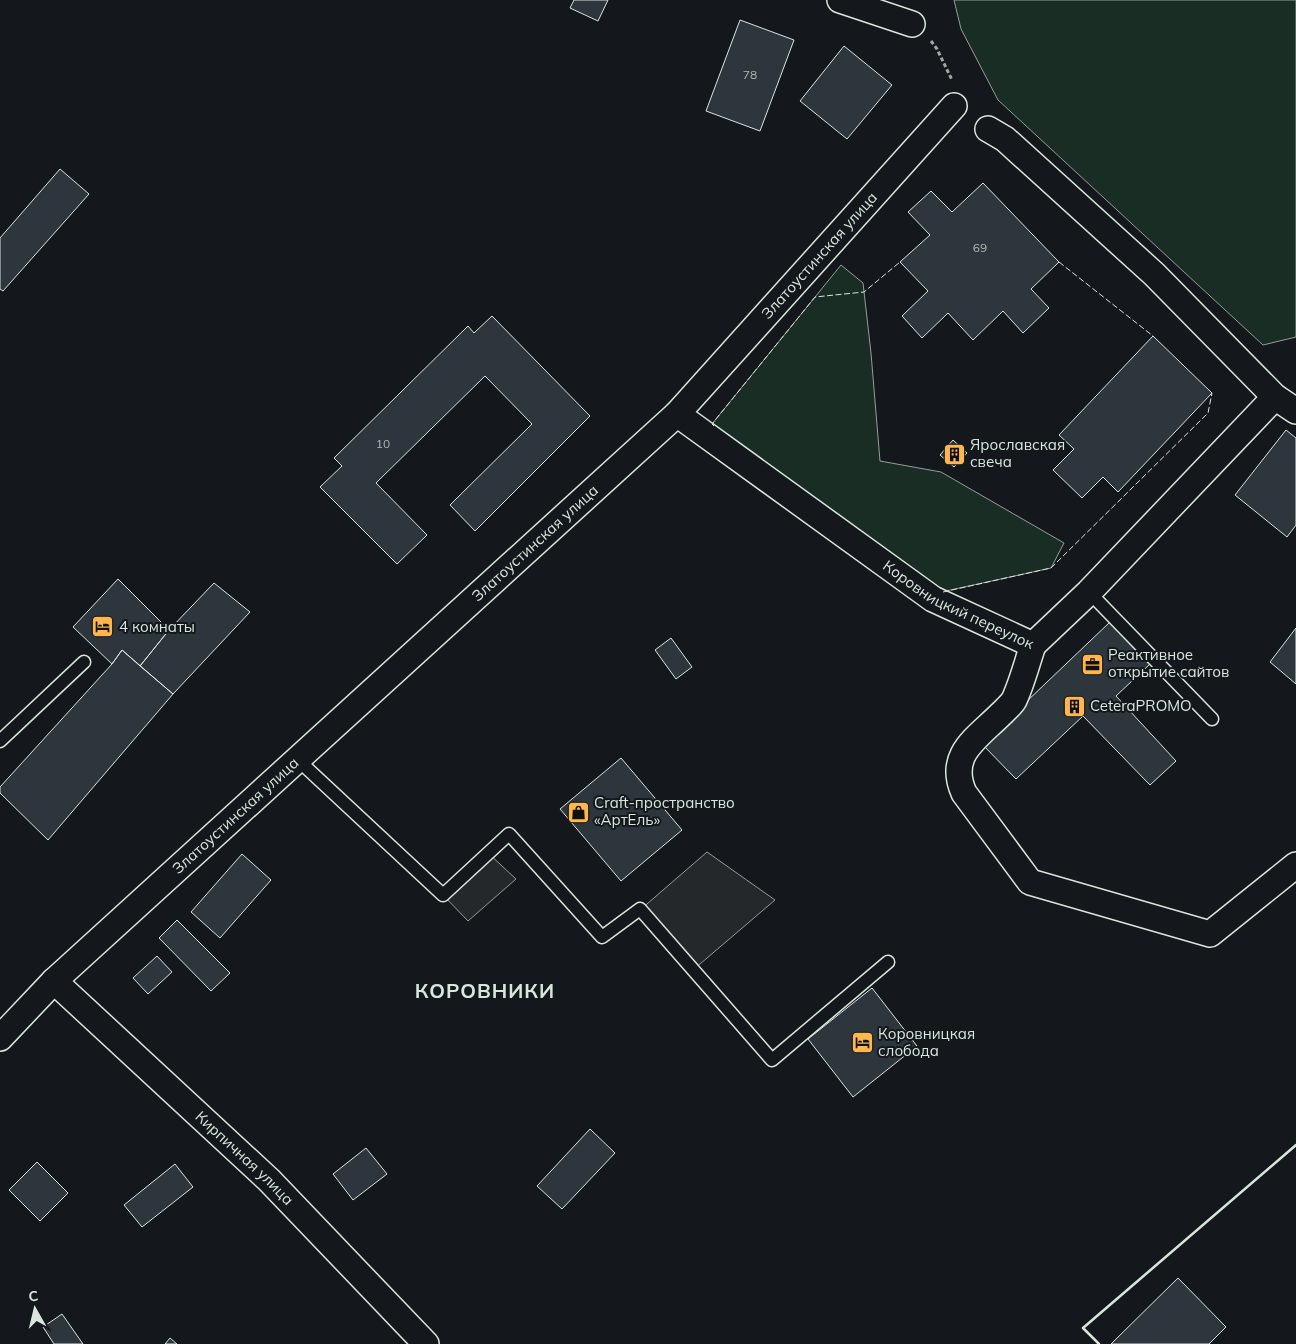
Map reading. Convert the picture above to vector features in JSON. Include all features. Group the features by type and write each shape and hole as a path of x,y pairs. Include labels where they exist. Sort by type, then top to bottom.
{"street":[{"path":"840,0 912,24"},
{"name":"Златоустинская улица","path":"0,1038 54,981 677,414 954,106"},
{"path":"988,129 1005,139 1154,274 1275,397 1296,411"},
{"name":"Коровницкий переулок","path":"677,414 933,599 1033,645 1089,592 1275,397"},
{"path":"1033,645 1013,701 968,746 960,758 958,769 959,782 964,793 1030,882 1210,934 1296,865"},
{"name":"Кирпичная улица","path":"54,981 269,1180 426,1344"}],"lane":[{"path":"1089,592 1212,719"},
{"path":"0,741 84,662"},
{"path":"298,759 443,895 509,834 602,937 640,910 772,1060 888,962"}],"path":[{"path":"912,24 926,35 937,48 956,89 954,106"}],"green space":[{"path":"954,0 1296,0 1296,337 1263,345 998,100 961,29"},
{"path":"841,265 863,283 880,461 941,472 1064,543 1051,568 932,594 712,424"}],"shaded area":[{"path":"707,852 775,900 693,970 640,910"},
{"path":"488,853 516,879 468,921 443,895"}],"building":[{"path":"574,0 608,0 598,21 570,8"},
{"path":"740,20 794,40 760,131 706,111"},
{"path":"844,46 892,85 847,139 800,101"},
{"path":"60,169 89,194 3,291 0,289 0,238"},
{"path":"983,183 1059,262 1031,289 1049,308 1023,333 1003,311 973,340 948,313 922,338 902,316 928,291 900,262 930,235 908,212 931,191 952,212"},
{"path":"492,316 590,416 475,531 450,505 532,424 485,376 376,483 427,535 397,564 320,487 342,466 334,458 468,326 474,333"},
{"path":"1153,336 1212,393 1118,492 1103,477 1082,498 1053,470 1074,449 1059,435"},
{"path":"1286,430 1296,438 1296,525 1287,537 1235,495"},
{"name":"Ярославская свеча","path":"953,440 967,453 954,467 940,455"},
{"path":"118,579 169,630 140,666 122,650 112,664 73,627"},
{"path":"214,583 250,612 173,694 140,666 169,630"},
{"name":"CeteraPROMO","path":"1110,622 1150,664 1116,696 1176,761 1150,785 1083,716 1016,779 982,744"},
{"path":"1296,628 1296,684 1270,662"},
{"path":"671,638 692,667 676,679 655,650"},
{"path":"122,650 173,694 48,840 0,793 0,787 112,664"},
{"path":"621,758 682,830 621,881 560,809"},
{"path":"242,854 271,880 220,938 191,912"},
{"path":"177,920 230,973 211,991 159,938"},
{"path":"157,956 172,972 148,994 133,978"},
{"name":"Коровницкая слобода","path":"872,988 917,1046 853,1097 808,1039"},
{"path":"590,1129 615,1153 562,1209 537,1186"},
{"path":"366,1148 387,1174 353,1200 333,1174"},
{"path":"37,1162 68,1193 40,1221 9,1190"},
{"path":"175,1164 193,1187 142,1227 124,1205"},
{"path":"1178,1278 1226,1327 1209,1344 1111,1344"},
{"path":"62,1314 83,1344 54,1344 43,1327"},
{"path":"170,1338 177,1344 165,1344"}],"fence":[{"path":"714,426 712,424 815,297 864,292 900,262"},
{"path":"1059,262 1153,336"},
{"path":"943,592 1051,568 1208,413 1212,393"}],"wall":[{"path":"1099,1344 1083,1328 1296,1145"}],"place":[{"name":"Ярославская свеча","path":"954,454"},
{"name":"4 комнаты","path":"103,627"},
{"name":"Реактивное открытие сайтов","path":"1092,664"},
{"name":"CeteraPROMO","path":"1074,706"},
{"name":"Craft-пространство «АртЕль»","path":"578,812"},
{"name":"Коровницкая слобода","path":"862,1043"}],"district":[{"name":"КОРОВНИКИ","path":"485,991"}]}
